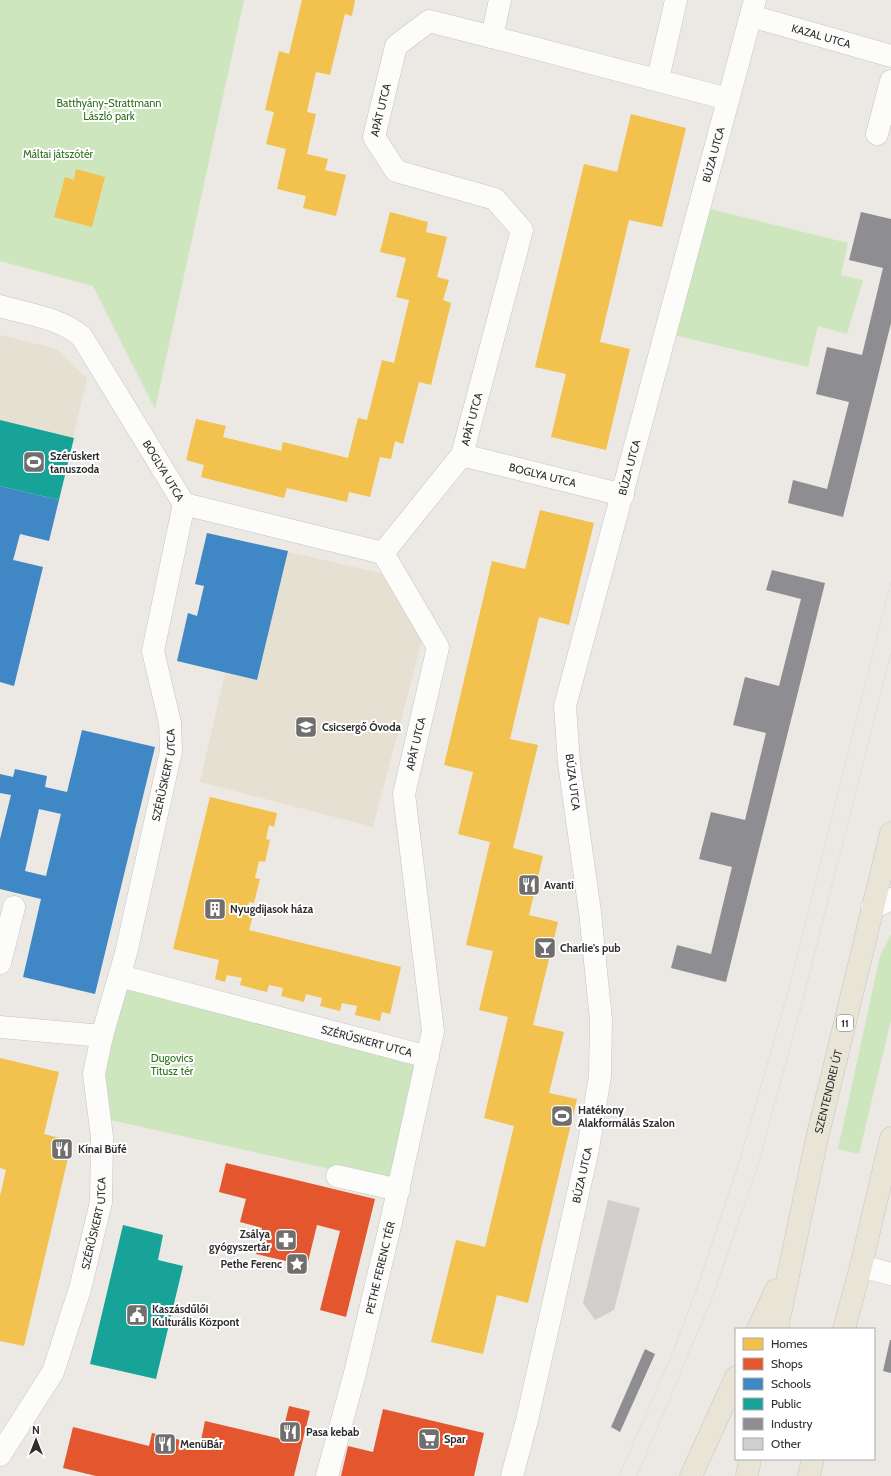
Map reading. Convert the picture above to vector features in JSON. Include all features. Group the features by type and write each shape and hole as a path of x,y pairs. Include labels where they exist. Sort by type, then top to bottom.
{"main road":[{"name":"SZENTENDREI ÚT","path":"777,1328 791,1256 882,903 891,833"},
{"path":"844,1328 861,1266 891,1138"},
{"path":"758,1328 791,1256"},
{"path":"691,1476 735,1379"},
{"path":"747,1476 750,1460"},
{"path":"809,1476 813,1460"}],"street":[{"path":"500,0 492,37 658,79 728,99"},
{"path":"658,79 676,0"},
{"name":"KAZAL UTCA","path":"753,8 891,56"},
{"name":"BÚZA UTCA","path":"512,1476 527,1420 587,1156 600,1076 600,1006 590,912 569,762 565,706 753,8"},
{"name":"APÁT UTCA","path":"428,1057 433,1031 404,794 438,647 383,553 462,455 522,230 495,199 396,171 374,137 396,46 429,21 492,37"},
{"path":"877,134 891,80"},
{"name":"BOGLYA UTCA","path":"0,306 60,323 74,330 82,337 184,504 383,553"},
{"name":"BOGLYA UTCA","path":"462,455 622,495"},
{"name":"SZÉRŰSKERT UTCA","path":"0,1455 53,1372 80,1289 101,1202 102,1137 94,1074 102,1036 120,976 171,751 170,723 153,651 174,544 184,504"},
{"path":"0,963 14,907"},
{"name":"SZÉRŰSKERT UTCA","path":"120,976 428,1057"},
{"path":"0,1027 102,1036"},
{"name":"PETHE FERENC TÉR","path":"327,1476 355,1373 399,1190 428,1057"},
{"path":"337,1176 399,1190"},
{"path":"861,1266 891,1274"}],"shaded area":[{"path":"0,335 57,349 87,378 49,541 20,534 14,559 43,567 14,686 0,682"},
{"name":"Csicsergő Óvoda","path":"207,533 384,574 423,637 373,827 200,782 225,673 177,661 188,613 197,615 204,586 195,584"}],"green space":[{"name":"Batthyány-Strattmann László park","path":"0,0 244,0 155,409 93,286 0,261"},
{"path":"706,208 848,243 841,275 863,280 847,334 818,326 808,367 674,335"},
{"path":"891,934 891,1020 859,1154 838,1149 880,956"},
{"name":"Dugovics Titusz tér","path":"124,982 420,1062 392,1183 106,1119 100,1074"}],"building: Homes":[{"path":"302,0 355,0 352,16 345,14 330,75 316,72 307,112 316,114 307,154 328,159 325,170 346,175 336,216 303,208 306,196 277,189 286,149 266,144 274,112 265,110 279,51 289,54"},
{"path":"631,114 686,128 662,227 629,220 600,342 630,349 606,450 551,437 566,374 535,367 584,164 617,172"},
{"path":"76,169 105,177 92,227 54,217 65,177 74,180"},
{"path":"390,212 428,222 426,232 447,237 437,277 449,280 443,300 451,303 431,385 419,382 403,444 395,441 391,459 380,457 370,497 349,492 347,502 287,488 284,498 201,477 204,465 186,460 196,419 226,426 223,437 281,451 283,442 348,458 358,418 367,420 382,360 394,363 409,300 396,297 406,258 380,252"},
{"path":"540,510 594,523 569,625 539,617 510,739 538,745 513,848 543,856 529,915 558,922 533,1025 564,1032 549,1093 577,1099 528,1303 497,1295 483,1354 431,1342 456,1240 485,1247 514,1126 484,1118 508,1017 479,1010 493,951 466,945 490,842 458,834 473,772 444,765 492,561 525,569"},
{"name":"Nyugdíjasok háza","path":"210,797 277,813 274,827 269,825 266,839 270,840 265,862 259,861 255,878 260,879 254,903 249,902 246,915 253,916 249,930 401,967 390,1014 382,1012 380,1021 355,1015 357,1006 342,1003 340,1011 320,1006 322,998 306,994 304,1002 281,996 283,988 269,985 267,992 240,985 242,978 227,975 225,982 215,979 219,960 173,949"},
{"path":"0,1058 59,1072 44,1134 72,1141 24,1346 0,1341 0,1196 6,1170 0,1168"}],"building: Shops":[{"path":"226,1163 375,1199 346,1317 320,1310 340,1231 317,1225 307,1266 256,1254 262,1228 240,1222 246,1199 219,1192"},
{"path":"289,1406 310,1411 294,1476 96,1476 63,1468 73,1427 149,1446 152,1433 200,1445 205,1421 281,1439"},
{"name":"Spar","path":"383,1409 484,1433 474,1476 341,1476 348,1446 373,1452"}],"building: Schools":[{"path":"0,486 59,500 49,541 20,534 13,560 43,567 14,686 0,682"},
{"path":"207,533 288,551 257,680 177,661 188,613 197,616 204,586 195,584"},
{"path":"82,730 155,747 95,994 23,977 41,899 0,889 0,839 11,795 0,793 0,774 13,777 15,769 47,776 45,787 67,792","holes":["39,809 61,814 46,876 25,871"]}],"building: Public":[{"name":"Szérűskert tanuszoda","path":"0,420 74,438 59,500 0,486"},
{"name":"Kaszásdűlői Kulturális Központ","path":"123,1225 163,1235 158,1260 183,1266 156,1379 90,1364"}],"building: Industry":[{"path":"861,212 891,219 891,323 843,517 788,503 793,480 827,489 849,402 816,394 827,347 862,355 883,268 849,260"},
{"path":"772,570 825,583 726,982 671,968 677,945 711,954 732,867 699,859 711,812 745,820 766,733 733,725 745,677 779,686 801,599 766,590"},
{"path":"891,1340 891,1373 883,1371"},
{"path":"645,1349 655,1354 620,1432 611,1427"}],"building: Other":[{"path":"608,1200 640,1208 614,1310 595,1320 583,1303"}],"tram line":[{"path":"619,1476 673,1352 697,1288 740,1159 791,981 891,582"},
{"path":"637,1476 713,1296 758,1165 801,1007 891,653"}],"place":[{"name":"Szérűskert tanuszoda","path":"34,462"},
{"name":"Csicsergő Óvoda","path":"306,727"},
{"name":"Avanti","path":"529,885"},
{"name":"Nyugdíjasok háza","path":"215,909"},
{"name":"Charlie's pub","path":"545,948"},
{"name":"Hatékony Alakformálás Szalon","path":"562,1116"},
{"name":"Kínai Büfé","path":"62,1149"},
{"name":"Zsálya gyógyszertár","path":"286,1240"},
{"name":"Pethe Ferenc","path":"297,1264"},
{"name":"Kaszásdűlői Kulturális Központ","path":"137,1315"},
{"name":"Pasa kebab","path":"290,1432"},
{"name":"Spar","path":"429,1439"},
{"name":"MenüBár","path":"165,1444"}],"park label":[{"name":"Máltai játszótér","path":"58,154"}]}
